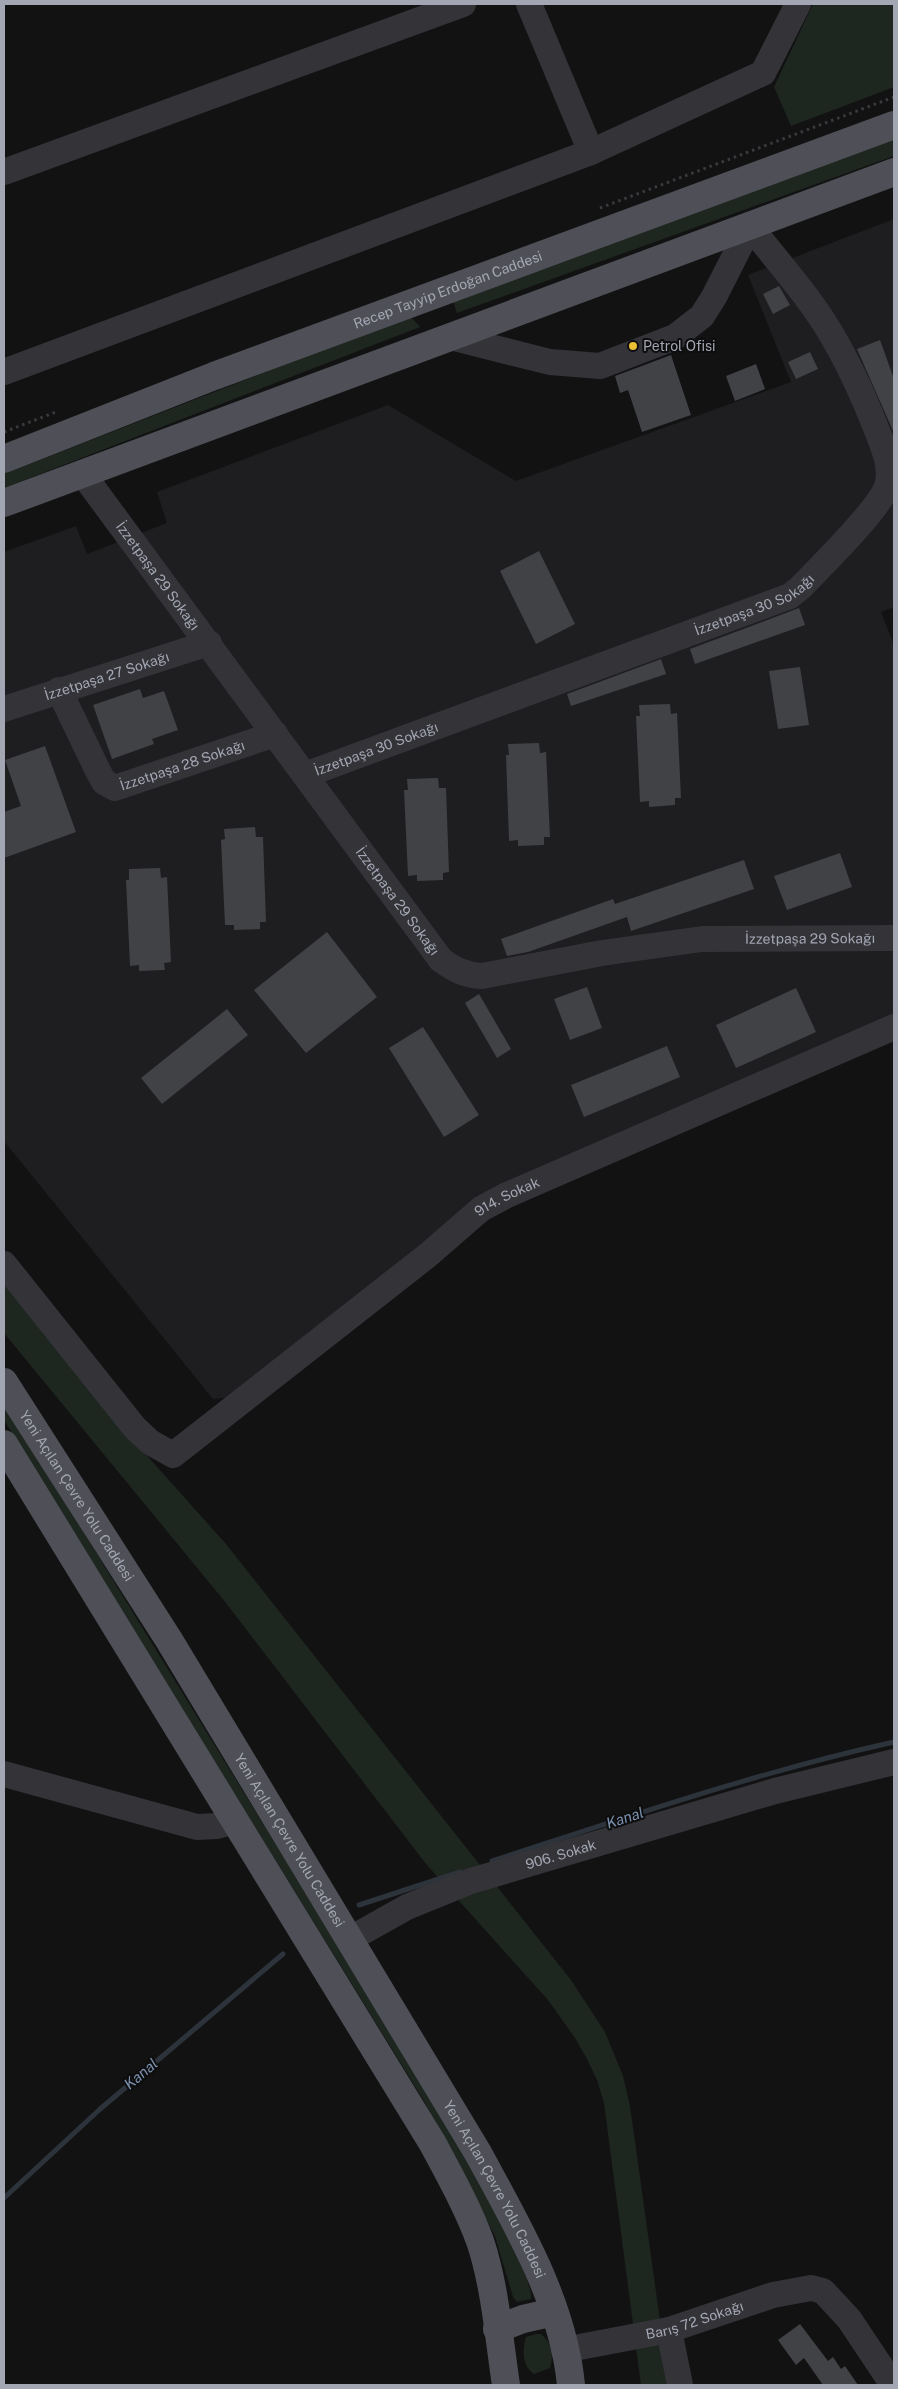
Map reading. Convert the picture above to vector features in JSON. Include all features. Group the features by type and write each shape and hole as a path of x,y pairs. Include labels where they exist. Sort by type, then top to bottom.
{"main road":[{"name":"Recep Tayyip Erdoğan Caddesi","path":"4,459 214,376 894,125"},
{"path":"4,503 894,172"},
{"name":"Yeni Açılan Çevre Yolu Caddesi","path":"4,1382 164,1632 478,2153 527,2248 554,2312 564,2350 566,2383"},
{"path":"4,1444 406,2098 450,2177 480,2242 506,2385"},
{"path":"497,2329 524,2319 554,2312"}],"street":[{"path":"4,172 463,4"},
{"path":"529,4 591,152"},
{"path":"6,363 591,152 763,73 798,4"},
{"path":"450,337 550,362 600,366 675,337 702,316 750,226"},
{"name":"İzzetpaşa 30 Sokağı","path":"305,775 790,596 807,581 876,504 887,485 888,463 857,382 829,331 750,226"},
{"name":"İzzetpaşa 29 Sokağı","path":"82,473 441,960 465,975 482,976 602,953 702,939 892,938"},
{"name":"İzzetpaşa 27 Sokağı","path":"4,709 208,644"},
{"name":"İzzetpaşa 28 Sokağı","path":"59,690 104,782 116,788 274,734"},
{"name":"914. Sokak","path":"4,1264 135,1428 156,1446 173,1454 428,1255 481,1209 507,1195 894,1027"},
{"name":"906. Sokak","path":"350,1939 407,1907 471,1881 775,1791 894,1762"},
{"path":"4,1774 191,1826 208,1828 235,1821"},
{"name":"Barış 72 Sokağı","path":"564,2350 669,2330 796,2289 811,2288 823,2291 849,2319 893,2385"},
{"path":"669,2330 680,2385"}],"shaded area":[{"path":"813,4 894,4 894,87 791,126 774,87"},
{"path":"894,138 894,156 457,313 453,301"},
{"path":"894,219 894,607 881,612 894,645 894,1018 470,1205 230,1397 213,1399 4,1141 4,552 76,526 87,554 167,523 157,492 388,405 516,481 791,382 748,275"},
{"path":"407,317 413,319 420,327 4,488 4,474"},
{"path":"4,1279 150,1459 226,1544 571,1980 605,2032 623,2076 630,2106 669,2385 641,2385 604,2103 597,2080 575,2038 548,2000 426,1864 226,1603 4,1333"},
{"path":"4,1403 430,2095 470,2166 520,2262 529,2285 531,2299 517,2302 513,2297 495,2236 424,2101 4,1420"},
{"path":"541,2334 548,2341 552,2358 550,2368 534,2374 525,2362 524,2347 526,2337"}],"building":[{"path":"779,286 790,305 773,314 763,294"},
{"path":"880,340 894,379 894,433 857,349"},
{"path":"810,352 818,369 796,379 788,362"},
{"path":"671,355 691,415 642,432 628,390 620,393 615,376"},
{"path":"756,364 765,389 735,401 726,376"},
{"path":"539,551 575,624 536,644 500,571"},
{"path":"799,608 805,625 695,664 690,649"},
{"path":"661,659 666,674 571,706 567,694"},
{"path":"800,667 809,725 778,729 769,671"},
{"path":"140,689 143,698 164,691 178,730 152,739 154,744 112,759 93,705"},
{"path":"670,704 671,714 677,713 681,798 675,798 675,805 649,807 649,801 640,802 636,716 640,716 639,705"},
{"path":"539,743 540,753 546,752 550,837 544,837 544,845 518,846 518,840 509,841 506,755 509,755 508,744"},
{"path":"45,746 76,832 4,858 4,812 21,806 5,760"},
{"path":"438,778 439,788 446,788 449,872 443,873 443,880 417,881 417,875 408,876 404,790 408,790 407,779"},
{"path":"255,827 256,837 263,837 266,922 260,922 260,929 234,930 234,925 225,925 221,840 225,839 224,829"},
{"path":"840,853 852,887 787,910 774,876"},
{"path":"744,860 754,889 631,931 627,917 528,952 507,956 501,939 613,899 615,904"},
{"path":"160,868 161,878 167,877 171,962 164,963 165,970 139,971 139,965 130,966 126,880 129,880 129,869"},
{"path":"327,932 377,997 306,1053 254,990"},
{"path":"587,987 602,1028 570,1040 554,999"},
{"path":"796,988 816,1032 736,1068 716,1025"},
{"path":"479,994 511,1049 497,1058 465,1003"},
{"path":"227,1009 248,1035 162,1104 141,1078"},
{"path":"423,1027 479,1115 444,1137 389,1048"},
{"path":"667,1046 680,1077 584,1117 571,1085"},
{"path":"800,2324 828,2361 833,2357 841,2369 845,2366 858,2385 823,2385 804,2358 796,2365 778,2340"}],"waterway":[{"name":"Kanal","path":"492,1861 742,1781 894,1742"},
{"name":"Kanal","path":"359,1905 460,1872"},
{"name":"Kanal","path":"4,2198 99,2110 283,1954"}],"place":[{"name":"Petrol Ofisi","path":"633,346"}]}
